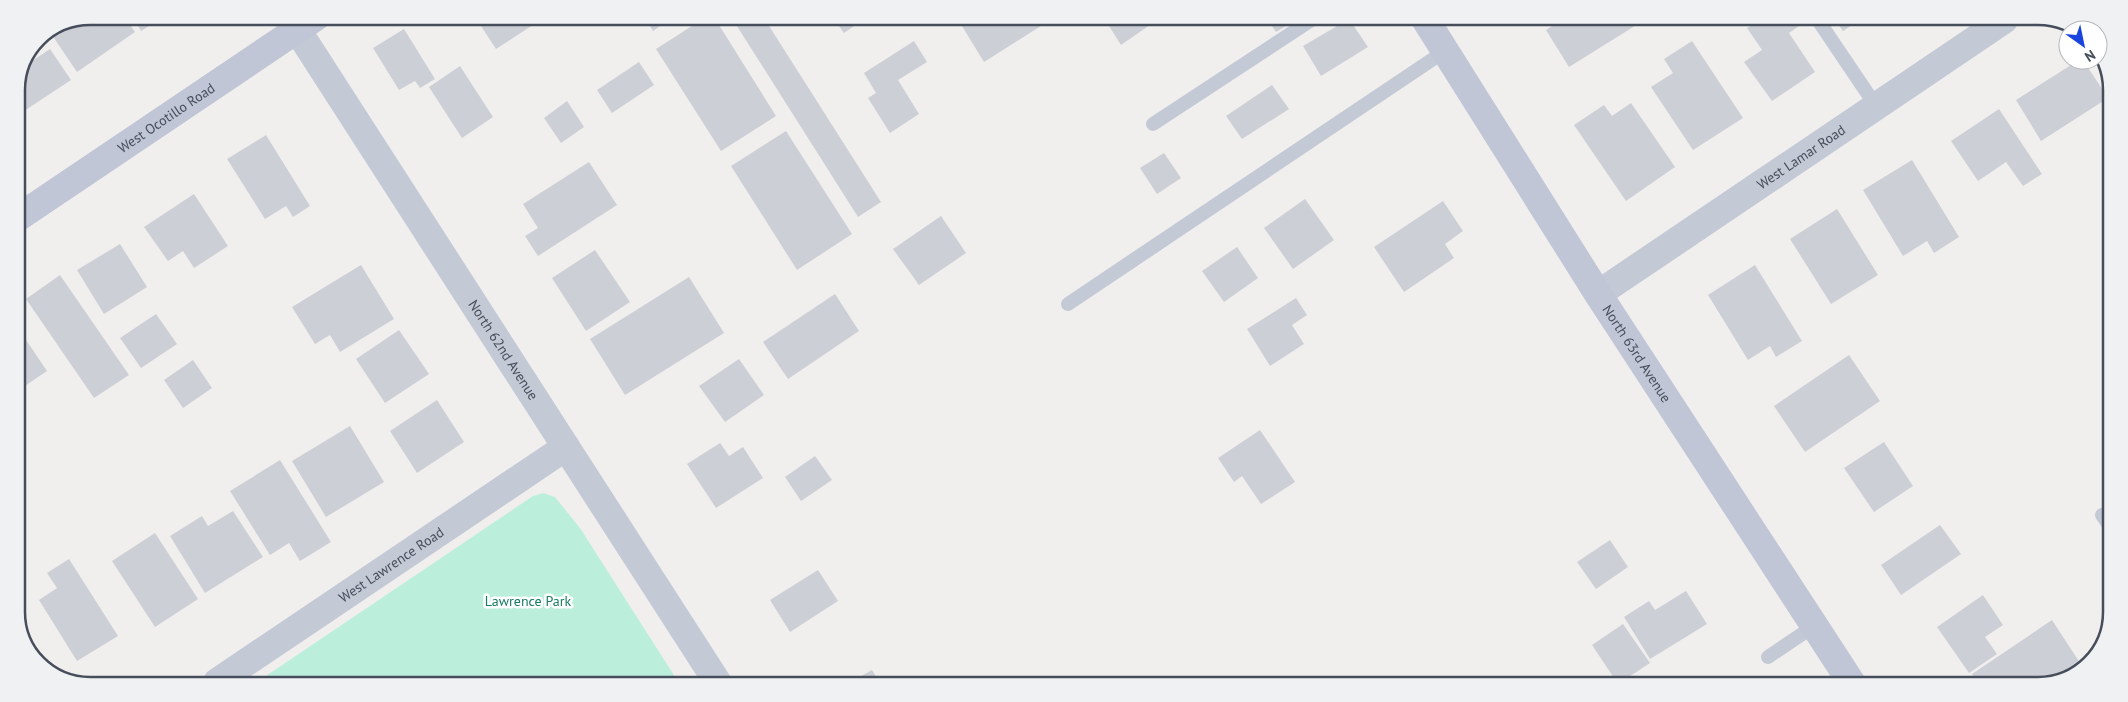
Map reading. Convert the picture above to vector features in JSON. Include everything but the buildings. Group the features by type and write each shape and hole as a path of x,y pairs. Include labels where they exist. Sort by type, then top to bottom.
{"street":[{"name":"West Ocotillo Road","path":"25,212 295,25"},
{"name":"North 62nd Avenue","path":"303,25 566,447 714,677"},
{"name":"North 63rd Avenue","path":"1429,25 1598,294 1848,677"},
{"name":"West Lamar Road","path":"1598,294 1997,25"},
{"name":"West Lawrence Road","path":"224,677 566,447"}],"lane":[{"path":"1153,124 1304,25"},
{"path":"1821,25 1876,106"},
{"path":"1068,304 1445,51"},
{"path":"1768,657 1814,626"}],"green space":[{"name":"Lawrence Park","path":"543,493 555,497 580,528 675,677 264,677 533,496"}]}
